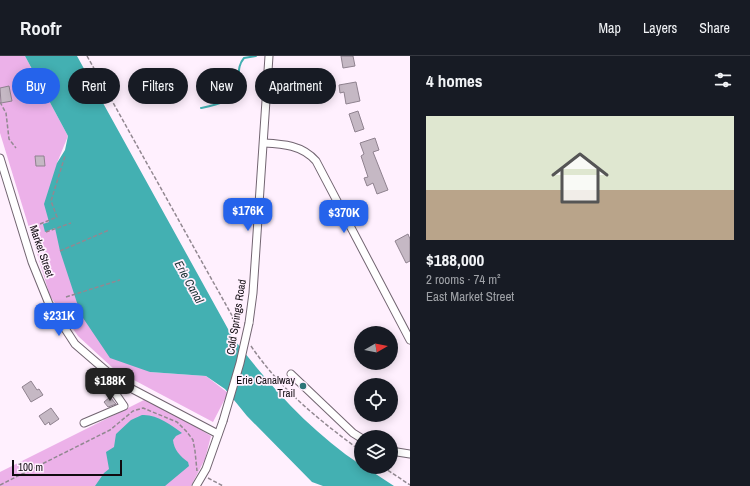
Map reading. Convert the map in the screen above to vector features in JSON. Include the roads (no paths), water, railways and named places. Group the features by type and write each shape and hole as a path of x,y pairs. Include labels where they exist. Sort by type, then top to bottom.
{"street":[{"name":"Cold Springs Road","path":"196,486 206,469 223,421 240,363 249,323 253,293 269,56"},
{"path":"264,143 296,147 308,153 316,161 410,340"},
{"name":"Market Street","path":"0,158 32,262 50,304 75,344 119,382 218,434"},
{"path":"291,374 354,434"},
{"path":"84,423 124,406 113,390 119,382"},
{"path":"398,452 410,454"}],"water":[{"name":"Erie Canal","path":"25,56 77,56 84,68 68,68 68,104 104,104 233,338 261,373 292,407 325,438 354,460 354,474 376,474 394,486 323,486 312,482 247,416 225,389 206,376 150,372 110,358 81,315 60,251 55,228 45,232 43,224 49,222 44,204 57,163 65,150 68,136 51,104 60,104 60,68 31,68"},
{"path":"142,415 158,418 182,433 176,436 173,440 178,452 188,462 189,466 165,486 95,486 104,473 109,469 106,452 114,447 116,434 131,420"}],"waterway":[{"path":"201,108 225,101 230,98 237,88 239,69 242,61 244,58 256,56"}],"place":[{"name":"Erie Canalway Trail","path":"303,386"}]}
